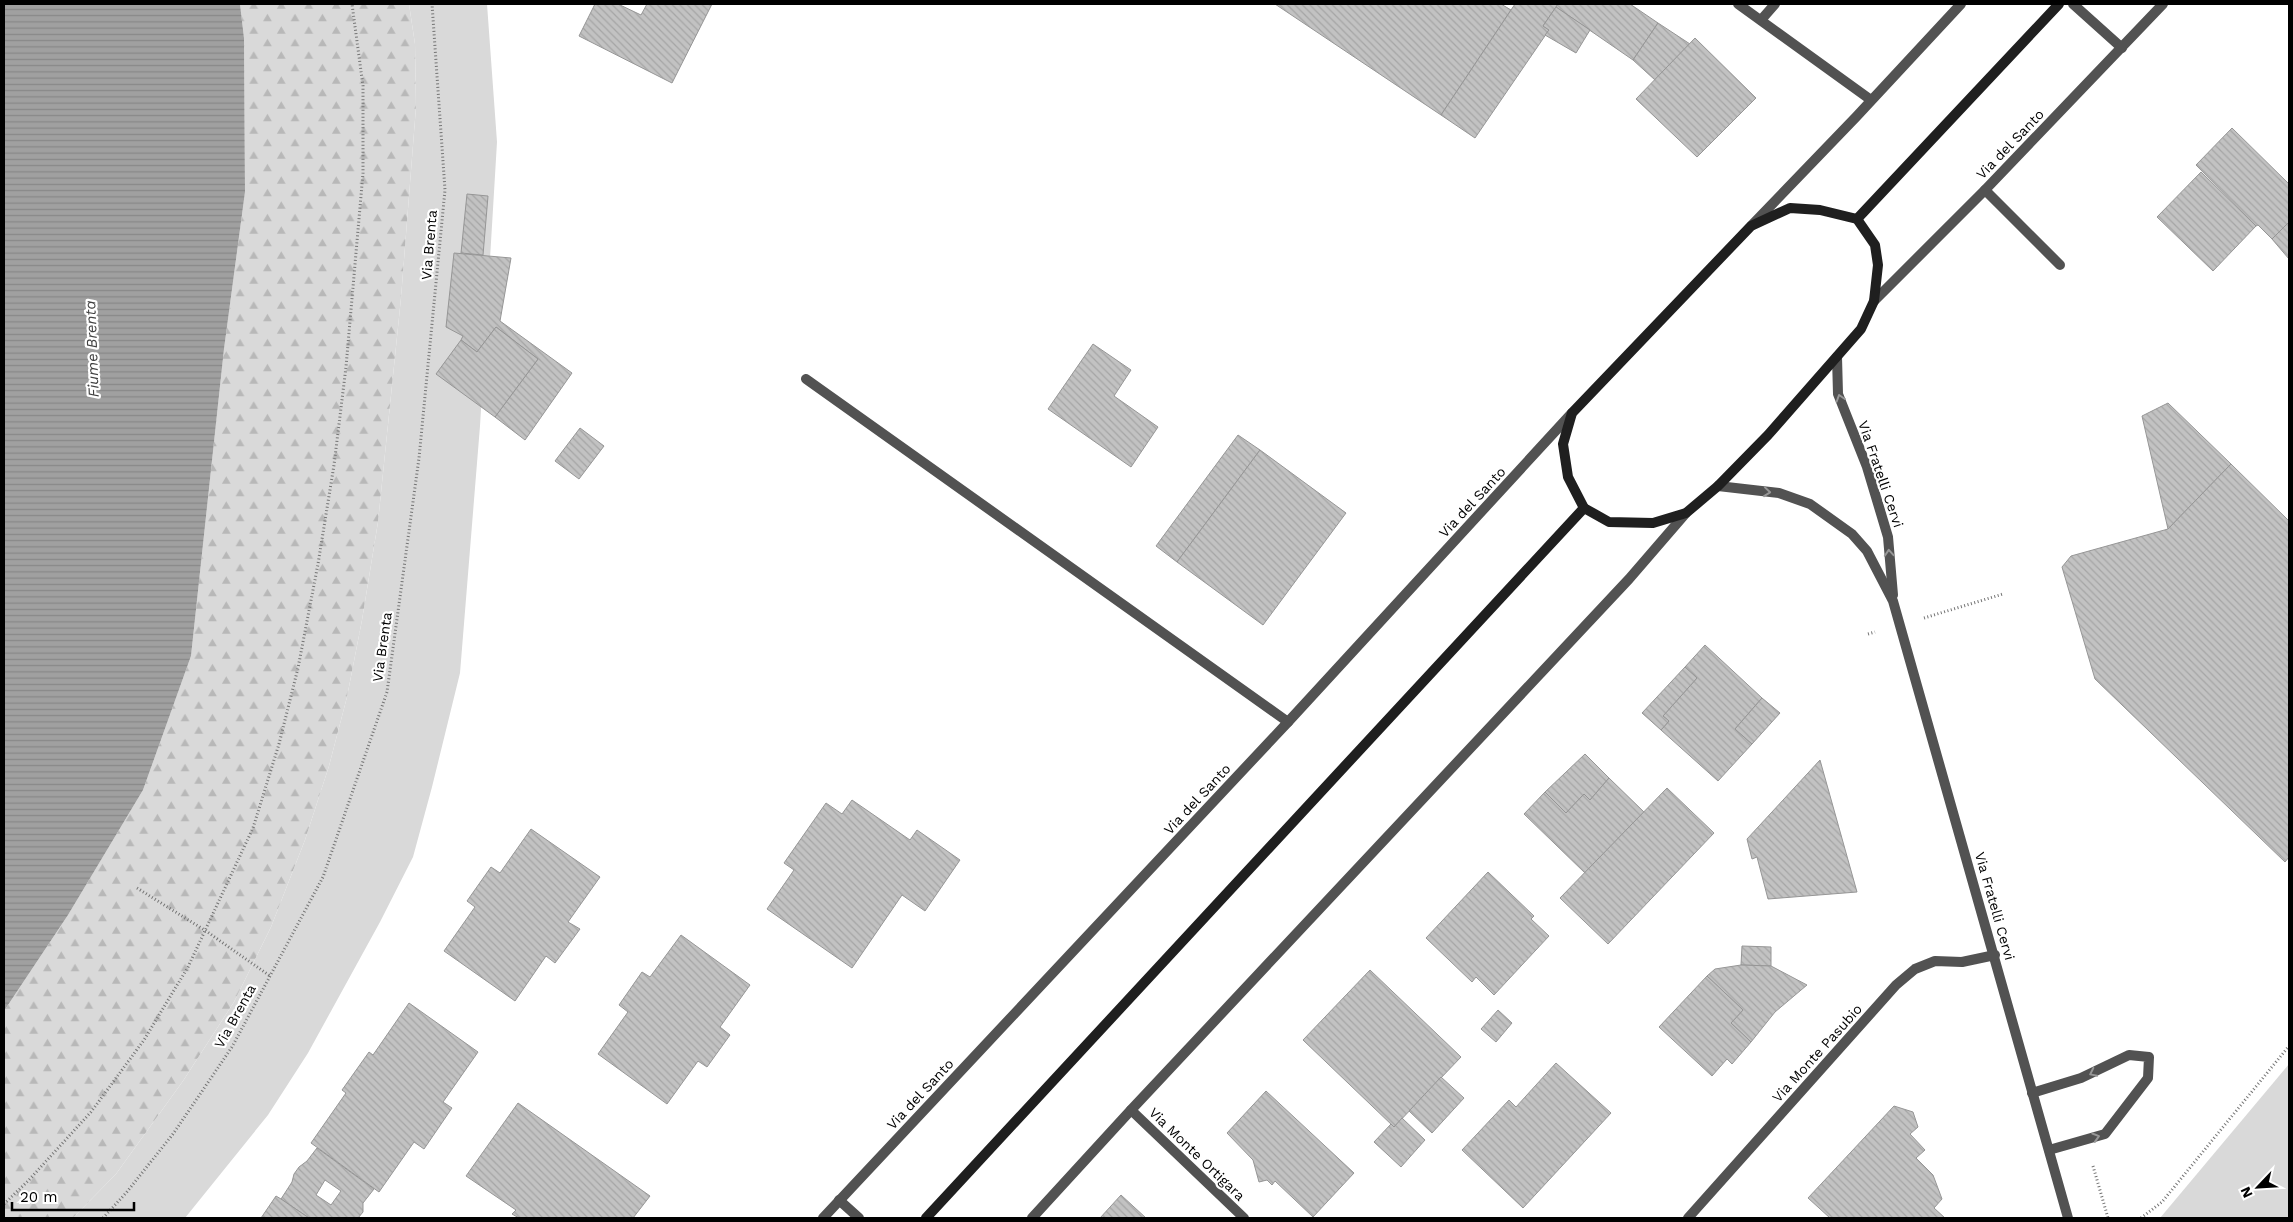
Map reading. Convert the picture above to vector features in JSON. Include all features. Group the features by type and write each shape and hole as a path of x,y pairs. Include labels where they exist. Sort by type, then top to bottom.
{"street":[{"path":"1738,4 1871,100"},
{"path":"1761,20 1775,4"},
{"name":"Via del Santo","path":"823,1218 1288,722 1572,414 1961,4"},
{"path":"1857,219 2059,4"},
{"path":"2074,4 2122,48"},
{"name":"Via del Santo","path":"1032,1218 1622,586 1686,514 1718,486 1837,357 1861,328 1874,301 1985,190 2163,4"},
{"path":"1985,190 2060,265"},
{"name":"Via del Santo","path":"1751,226 1790,208 1820,210 1857,219 1875,246 1878,265 1874,301"},
{"name":"Via Fratelli Cervi","path":"1837,357 1838,394 1868,467 1888,537 1893,601"},
{"path":"806,379 1288,722"},
{"name":"Via del Santo","path":"1572,414 1563,444 1568,477 1584,508 1609,522 1653,523 1686,514"},
{"name":"Via Fratelli Cervi","path":"1718,486 1779,493 1810,504 1852,534 1867,551 1893,601 1995,955 2068,1218"},
{"path":"926,1218 1584,508"},
{"name":"Via Monte Pasubio","path":"1688,1218 1902,980 1915,969 1935,961 1962,962 1995,955"},
{"path":"2032,1093 2081,1078 2129,1055 2149,1057 2148,1078 2105,1134 2049,1150"},
{"name":"Via Monte Ortigara","path":"1131,1110 1244,1218"},
{"path":"840,1200 859,1218"}],"path":[{"path":"4,1204 28,1181 97,1104 144,1040 188,967 253,828 279,744 298,668 324,528 346,367 363,173 363,86 352,4"},
{"name":"Via Brenta","path":"103,1218 126,1193 173,1134 232,1047 323,877 387,692 420,458 445,190 432,4"},
{"path":"1953,609 2003,594"},
{"path":"137,888 206,931 270,976"},
{"path":"2140,1218 2162,1202 2289,1046"},
{"path":"2090,1157 2108,1218"}],"green space":[{"path":"240,4 409,4 415,44 416,107 401,298 378,522 362,620 347,697 329,766 305,840 271,927 234,1002 183,1081 116,1174 73,1218 4,1218 4,1011 68,915 143,790 191,656 224,349 245,192 244,38"},
{"path":"409,4 487,4 497,142 480,426 460,673 413,857 380,922 308,1053 268,1115 185,1218 73,1218 116,1174 183,1081 234,1002 271,927 305,840 329,766 347,697 378,522 401,298 416,107 415,44"},
{"path":"2289,1064 2289,1218 2160,1218"}],"water":[{"name":"Fiume Brenta","path":"4,4 240,4 244,38 245,192 224,349 191,656 143,790 68,915 4,1011"}],"building":[{"path":"595,4 618,4 641,15 647,4 712,4 672,83 579,36"},
{"path":"1275,4 1501,4 1511,10 1441,115"},
{"path":"1515,4 1558,4 1543,26 1549,30 1475,138 1441,115"},
{"path":"1558,4 1630,4 1658,23 1633,60 1556,7"},
{"path":"1556,7 1590,30 1576,53 1545,35 1549,30 1543,26"},
{"path":"1658,23 1690,44 1655,80 1633,60"},
{"path":"1695,38 1756,98 1697,157 1636,99"},
{"path":"2232,128 2289,184 2289,222 2272,239 2258,225 2256,226 2196,165"},
{"path":"2201,172 2256,226 2213,271 2157,217"},
{"path":"467,194 488,196 483,255 461,253"},
{"path":"2289,222 2289,259 2272,239"},
{"path":"454,253 511,258 500,321 572,373 525,440 495,417 538,359 496,327 477,352 461,340 463,336 446,327"},
{"path":"496,327 538,359 495,417 436,374 461,340 477,352"},
{"path":"1093,344 1131,370 1114,396 1158,427 1131,467 1048,409"},
{"path":"2168,403 2231,464 2168,529 2142,416"},
{"path":"580,428 604,446 579,479 555,461"},
{"path":"1238,435 1260,450 1177,562 1156,546"},
{"path":"1260,450 1346,513 1263,625 1177,562"},
{"path":"2231,464 2289,521 2289,857 2285,862 2095,679 2062,567 2071,556 2168,529"},
{"path":"1705,645 1762,698 1735,729 1752,744 1718,781 1661,730 1669,721 1663,716 1697,678 1685,667"},
{"path":"1685,667 1697,678 1663,716 1669,721 1661,730 1642,713"},
{"path":"1762,698 1780,713 1752,744 1735,729"},
{"path":"1585,754 1609,778 1590,800 1584,794 1566,813 1545,792"},
{"path":"1820,760 1857,892 1768,899 1757,857 1752,859 1747,839"},
{"path":"1609,778 1644,812 1585,873 1524,814 1545,792 1566,813 1584,794 1590,800"},
{"path":"1667,788 1714,833 1608,944 1560,898"},
{"path":"852,800 910,840 917,830 960,860 925,911 902,895 852,968 767,909 794,870 784,863 826,803 842,814"},
{"path":"531,829 600,877 568,922 580,929 555,963 546,956 515,1001 444,951 475,907 467,901 491,867 500,873"},
{"path":"1488,872 1534,916 1531,919 1549,936 1494,995 1476,977 1472,982 1426,938"},
{"path":"681,935 750,985 720,1027 730,1035 707,1067 698,1061 667,1104 598,1054 628,1012 619,1005 642,972 650,977"},
{"path":"1742,946 1771,947 1771,966 1741,965"},
{"path":"1741,965 1771,966 1807,985 1775,1012 1751,1042 1731,1023 1743,1010 1707,976 1715,969"},
{"path":"1370,970 1461,1057 1394,1127 1303,1040"},
{"path":"1707,976 1743,1010 1731,1023 1751,1042 1732,1064 1727,1059 1712,1076 1659,1027"},
{"path":"409,1003 478,1052 443,1102 452,1108 424,1149 414,1142 379,1192 311,1143 346,1093 342,1090 369,1052 373,1055"},
{"path":"1498,1010 1512,1023 1496,1042 1481,1029"},
{"path":"1556,1063 1611,1113 1523,1208 1462,1150 1509,1100 1516,1107"},
{"path":"1441,1077 1464,1098 1432,1133 1409,1111"},
{"path":"1266,1091 1354,1173 1313,1217 1275,1181 1272,1185 1267,1180 1259,1182 1253,1160 1227,1133"},
{"path":"518,1103 650,1196 633,1218 519,1218 512,1214 516,1210 466,1176"},
{"path":"1894,1106 1913,1112 1918,1127 1910,1134 1925,1150 1916,1158 1933,1175 1942,1199 1934,1208 1945,1218 1830,1218 1808,1198"},
{"path":"1402,1118 1425,1140 1401,1167 1374,1142 1391,1124 1394,1127"},
{"path":"317,1148 374,1189 363,1203 363,1212 358,1218 309,1218 281,1199 292,1182 294,1174","holes":["325,1180 341,1191 331,1205 316,1195"]},
{"path":"1121,1195 1146,1218 1100,1218"},
{"path":"276,1196 281,1199 309,1218 261,1218"}]}
